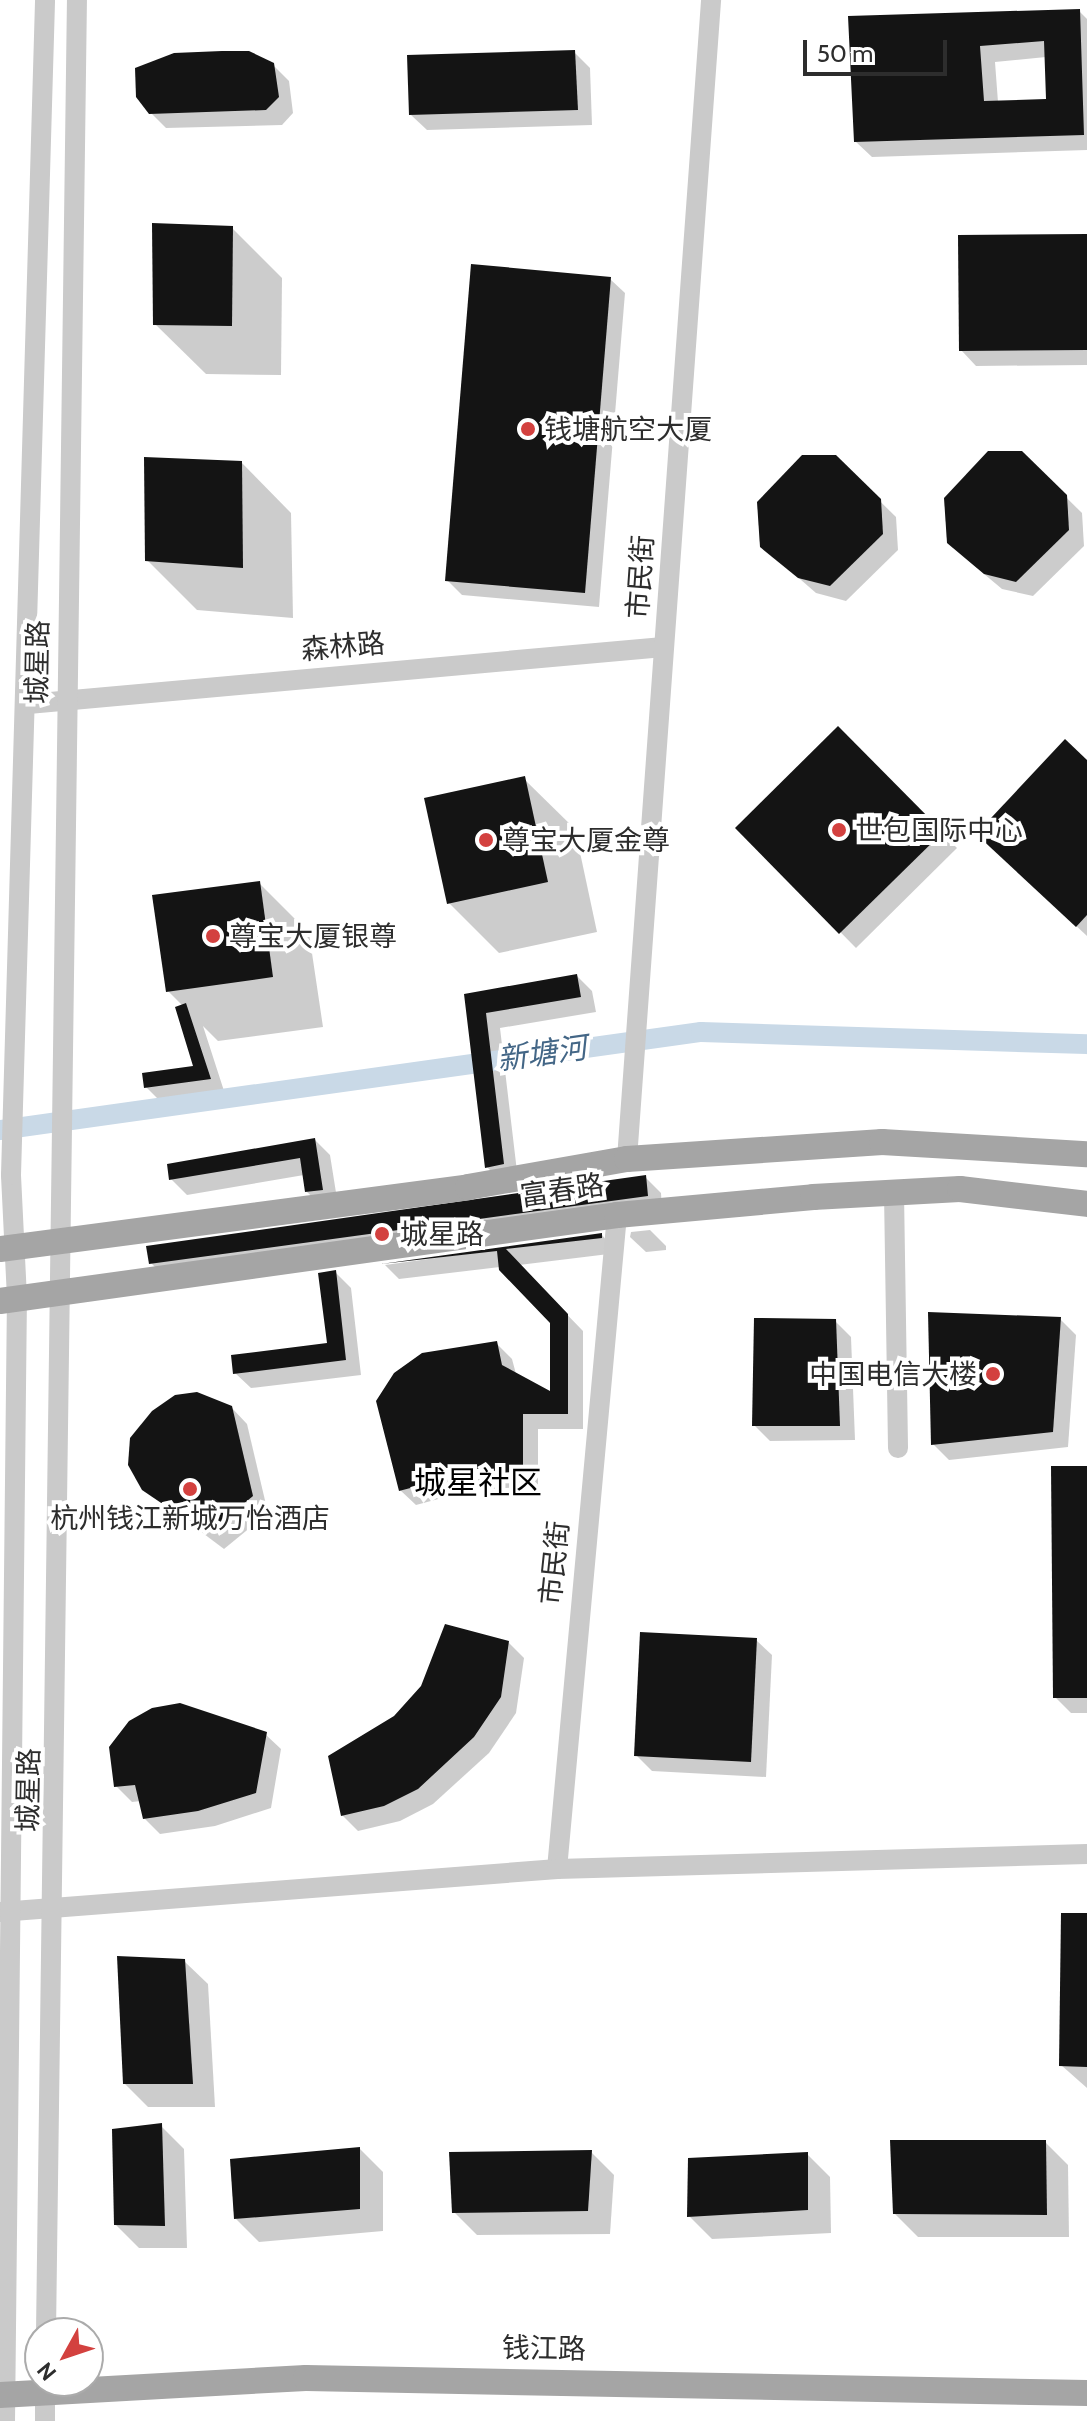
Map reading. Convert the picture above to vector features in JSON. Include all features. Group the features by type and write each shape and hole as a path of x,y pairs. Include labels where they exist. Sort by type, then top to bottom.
{"main road":[{"name":"富春路","path":"8,1248 59,1245 454,1190 627,1159 882,1142 1087,1154"},
{"name":"富春路","path":"8,1299 617,1215 960,1189 1087,1204"},
{"name":"钱江路","path":"104,2384 306,2378 1087,2393"},
{"name":"钱江路","path":"2,2394 24,2390"}],"street":[{"name":"城星路","path":"5,2421 2,2394 8,1248 28,704 45,0"},
{"name":"城星路","path":"46,2317 60,1292 57,1172 62,1086 77,0"},
{"name":"市民街","path":"627,1159 711,0"},
{"name":"森林路","path":"28,704 663,647"},
{"path":"894,1193 898,1448"},
{"name":"市民街","path":"557,1869 617,1215"},
{"path":"5,1911 557,1869 1087,1854"},
{"path":"45,2397 45,2421"}],"building":[{"path":"1080,9 1084,135 854,142 848,16","holes":["1044,41 1046,99 984,101 980,46"]},
{"path":"575,50 578,110 409,115 407,55"},
{"path":"249,51 274,63 279,97 266,110 149,114 136,97 135,68 174,53"},
{"path":"152,223 233,226 232,326 153,325"},
{"path":"1087,234 1087,350 959,351 958,235"},
{"name":"钱塘航空大厦","path":"471,264 611,277 585,593 445,581"},
{"path":"988,451 1022,451 1067,495 1069,530 1016,582 984,574 947,543 944,498"},
{"path":"802,455 836,455 881,499 883,534 830,586 798,578 760,547 757,502"},
{"path":"144,457 242,461 243,568 145,561"},
{"name":"世包国际中心","path":"838,726 943,832 839,934 735,828"},
{"name":"世包国际中心","path":"1065,739 1087,760 1087,915 1076,927 976,834"},
{"name":"尊宝大厦金尊","path":"525,776 548,882 447,904 424,798"},
{"name":"尊宝大厦银尊","path":"260,881 273,977 166,992 152,895"},
{"path":"577,974 581,997 486,1013 504,1164 485,1168 464,994"},
{"path":"186,1003 211,1079 144,1088 142,1073 193,1066 175,1007"},
{"path":"315,1138 323,1190 305,1192 300,1158 169,1180 167,1164"},
{"path":"646,1175 648,1196 149,1264 146,1246"},
{"path":"602,1233 602,1238 506,1249 568,1314 568,1414 523,1414 523,1471 456,1476 399,1491 376,1401 394,1373 422,1353 497,1341 502,1365 550,1391 550,1323 499,1270 497,1251 381,1264"},
{"path":"336,1270 346,1360 233,1374 231,1355 327,1343 318,1273"},
{"name":"中国电信大楼","path":"928,1312 1061,1317 1053,1432 931,1445"},
{"path":"754,1318 836,1319 840,1426 752,1426"},
{"path":"197,1392 232,1406 253,1496 207,1534 142,1490 128,1465 130,1438 152,1411 175,1395"},
{"path":"1051,1466 1087,1466 1087,1698 1053,1698"},
{"path":"445,1624 509,1641 501,1697 474,1737 418,1789 384,1806 341,1816 328,1756 394,1716 421,1686"},
{"path":"640,1632 757,1638 751,1762 634,1756"},
{"path":"180,1703 267,1732 256,1793 198,1811 143,1819 135,1785 114,1787 109,1747 129,1721 152,1708"},
{"path":"1061,1913 1087,1913 1087,2067 1059,2066"},
{"path":"117,1956 185,1959 193,2084 123,2084"},
{"path":"162,2123 165,2226 114,2225 112,2129"},
{"path":"890,2140 1046,2140 1047,2215 893,2214"},
{"path":"360,2147 360,2209 234,2219 230,2159"},
{"path":"592,2150 588,2211 452,2213 449,2152"},
{"path":"808,2152 808,2210 687,2217 688,2158"}],"waterway":[{"name":"新塘河","path":"0,1130 701,1032 1087,1044"}],"place":[{"name":"钱塘航空大厦","path":"528,429"},
{"name":"世包国际中心","path":"839,830"},
{"name":"尊宝大厦金尊","path":"486,840"},
{"name":"尊宝大厦银尊","path":"213,936"},
{"name":"城星路","path":"382,1234"},
{"name":"中国电信大楼","path":"993,1374"},
{"name":"杭州钱江新城万怡酒店","path":"190,1489"}],"district":[{"name":"城星社区","path":"478,1483"}]}
